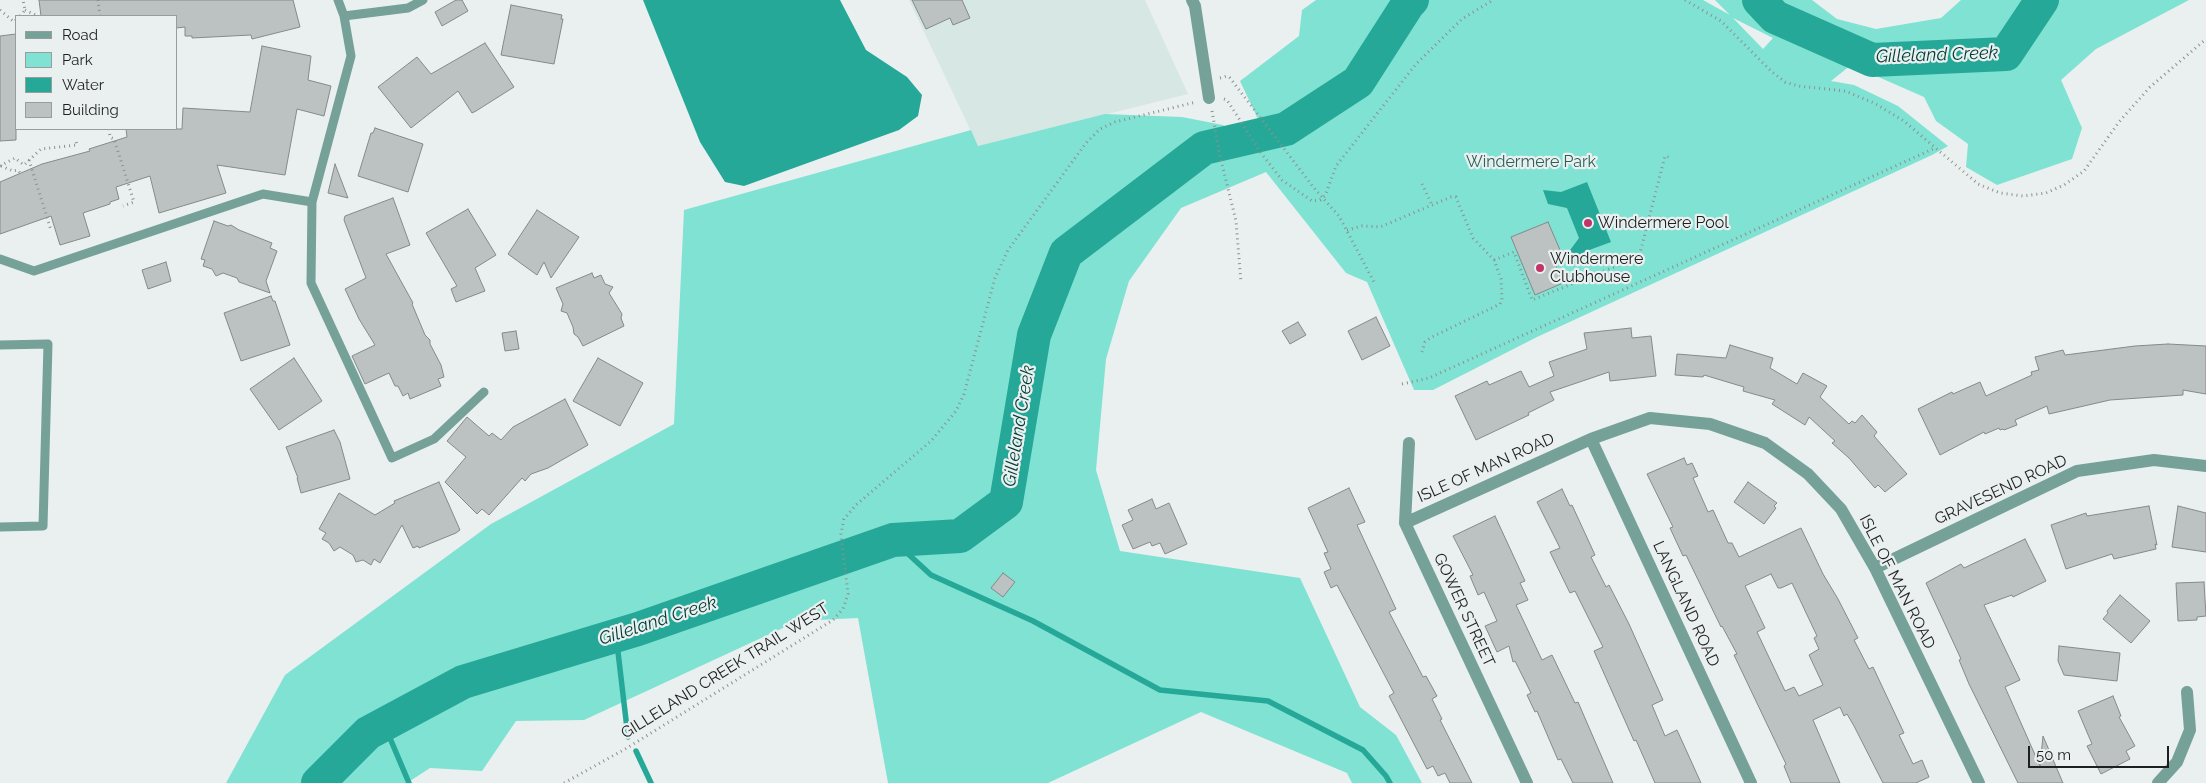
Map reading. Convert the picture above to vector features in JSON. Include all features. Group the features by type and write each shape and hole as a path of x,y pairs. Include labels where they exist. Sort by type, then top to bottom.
{"street":[{"path":"1192,0 1209,98"},
{"name":"ISLE OF MAN ROAD","path":"1405,523 1591,439 1650,418 1710,424 1765,442 1808,474 1841,509 1875,568 1979,783"},
{"name":"LANGLAND ROAD","path":"1591,439 1751,783"},
{"name":"GOWER STREET","path":"1409,443 1405,523 1527,783"},
{"name":"GRAVESEND ROAD","path":"1875,568 2077,471 2154,460 2206,466"},
{"path":"2158,783 2177,762 2190,730 2187,692"}],"lane":[{"path":"338,0 344,16 351,56 312,202 311,283 392,458 434,439 484,392"},
{"path":"344,16 408,8 423,0"},
{"path":"0,259 34,271 263,194 312,202"},
{"path":"0,345 48,344 43,526 0,527"}],"path":[{"path":"22,0 26,10 36,15"},
{"path":"98,0 100,15"},
{"path":"1241,283 1236,221 1220,156 1209,98 1218,97 1227,100 1258,148 1282,180 1312,201 1322,198 1325,196 1336,166 1416,64 1462,19 1493,0"},
{"path":"1685,0 1721,21 1771,71 1785,82 1798,86 1844,91 1874,103 1904,121 1978,184 2000,193 2023,196 2046,193 2064,185 2084,170 2119,122 2150,87 2182,57 2206,39"},
{"path":"0,10 15,21"},
{"path":"21,15 26,10"},
{"path":"1230,78 1314,188 1339,216 1375,284"},
{"name":"GILLELAND CREEK TRAIL WEST","path":"564,783 627,748 833,620 843,609 848,594 841,534 844,519 856,505 931,441 956,410 964,394 995,278 1008,250 1086,143 1100,129 1115,122 1209,98"},
{"path":"110,130 110,137 114,139 134,202 123,206"},
{"path":"0,166 15,158 24,165 42,149 77,145 76,141"},
{"path":"1402,384 1429,378 1934,148"},
{"path":"1494,260 1514,252 1532,300 1638,257 1665,156 1669,157"},
{"path":"29,160 51,230"},
{"path":"0,166 13,171 18,170 20,173"},
{"path":"1422,184 1432,205"},
{"path":"1347,230 1362,226 1380,227 1456,197 1473,238 1494,260 1501,279 1502,300 1500,304 1430,338 1425,342 1422,352"}],"shaded area":[{"path":"909,0 1145,0 1188,94 978,146"}],"green space":[{"name":"Windermere Park","path":"1316,0 1703,0 1730,15 1715,0 1812,0 1837,19 1876,29 1941,18 1961,0 2189,0 2096,49 2061,80 2082,128 2072,159 1997,185 1966,167 1968,144 1936,121 1924,97 1851,65 1831,81 1854,85 1898,106 1948,146 1537,337 1433,390 1414,390 1367,282 1346,273 1266,172 1181,208 1129,281 1106,359 1096,470 1120,551 1300,578 1360,707 1396,735 1422,783 1352,783 1347,773 1201,712 1048,783 888,783 858,618 798,621 584,720 516,721 482,771 430,768 407,783 226,783 285,675 491,524 674,424 684,210 971,130 978,146 1105,114 1182,117 1223,125 1247,146 1267,138 1240,81 1299,36 1302,10","holes":["1733,18 1773,38 1763,49"]}],"water":[{"path":"643,0 840,0 866,50 907,77 922,95 918,116 899,130 744,186 725,182 700,142"},
{"name":"Windermere Pool","path":"1587,182 1611,242 1584,252 1573,267 1568,253 1579,238 1567,208 1548,204 1543,190 1561,192"}],"building":[{"path":"39,0 293,0 300,27 252,39 251,35 192,38 192,36 185,36 185,27 178,28 178,15 41,15"},
{"path":"456,0 462,0 468,11 442,26 435,12"},
{"path":"912,0 962,0 970,18 953,25 950,18 926,29"},
{"path":"511,5 562,15 561,19 563,19 554,64 501,55"},
{"path":"15,34 16,140 0,141 0,36"},
{"path":"485,43 514,87 472,113 458,91 411,128 378,87 417,57 431,74"},
{"path":"262,46 311,56 308,80 331,86 324,116 297,109 285,175 217,165 226,193 159,213 150,176 116,187 119,199 83,213 90,236 60,245 51,216 0,234 0,182 42,164 90,151 89,149 127,137 126,130 182,129 183,108 250,112"},
{"path":"375,128 423,144 408,192 358,176 371,133 373,133"},
{"path":"335,164 348,198 328,193"},
{"path":"393,198 410,245 386,254 413,303 425,335 430,340 430,344 441,365 444,377 438,379 441,386 410,399 408,393 403,396 398,386 395,386 389,373 365,384 352,356 375,345 359,319 345,289 366,278 344,220 345,216"},
{"path":"468,209 496,255 475,268 485,291 456,302 451,289 457,286 426,233"},
{"path":"537,210 579,237 551,278 544,262 537,275 508,254"},
{"path":"214,221 228,226 231,225 272,243 270,248 277,251 266,281 270,293 239,282 237,278 223,273 216,276 212,269 203,266 205,260 201,259"},
{"name":"Windermere Clubhouse","path":"1548,222 1560,250 1551,254 1563,283 1535,295 1511,237"},
{"path":"166,262 171,281 148,289 142,270"},
{"path":"592,273 594,278 601,275 605,284 613,287 609,293 622,314 621,318 624,326 583,346 574,334 567,313 561,311 563,304 556,288"},
{"path":"271,296 273,301 275,301 290,345 241,361 224,313"},
{"path":"1376,317 1390,346 1362,360 1348,331"},
{"path":"1298,322 1306,335 1290,344 1282,331"},
{"path":"1631,328 1632,338 1651,336 1656,376 1610,381 1609,372 1550,392 1554,400 1528,413 1529,415 1476,440 1455,396 1487,381 1489,385 1521,371 1529,387 1554,376 1549,362 1587,349 1584,333"},
{"path":"516,331 519,349 505,351 502,333"},
{"path":"2168,344 2206,346 2206,394 2183,390 2183,395 2110,400 2049,414 2047,406 2015,420 2017,425 2004,430 1999,428 1985,434 1984,432 1940,455 1918,409 1952,392 1953,394 1980,382 1986,396 2032,375 2031,372 2039,370 2035,357 2063,350 2065,355 2135,346"},
{"path":"1730,345 1773,358 1770,368 1797,384 1803,373 1827,386 1820,397 1849,424 1852,421 1855,423 1862,415 1877,432 1874,436 1907,474 1885,492 1878,485 1875,488 1849,458 1832,443 1835,441 1809,417 1805,425 1772,404 1775,400 1743,391 1744,387 1704,375 1703,377 1675,375 1677,354 1726,358"},
{"path":"294,358 322,401 279,430 250,389"},
{"path":"598,358 643,383 620,426 573,401"},
{"path":"565,399 588,445 548,468 531,474 525,481 522,478 489,515 482,509 477,514 445,482 466,457 447,441 467,417 489,436 492,433 501,440 513,427"},
{"path":"334,430 340,442 350,479 301,493 298,478 286,447"},
{"path":"1684,458 1687,465 1692,463 1698,476 1693,478 1708,512 1713,510 1728,543 1732,543 1739,557 1801,528 1823,574 1858,638 1854,640 1869,669 1873,667 1904,733 1899,735 1913,764 1922,760 1929,777 1916,783 1883,783 1854,726 1847,714 1844,716 1840,707 1813,720 1840,783 1791,783 1784,766 1786,764 1734,655 1737,654 1721,627 1686,555 1683,556 1670,528 1673,527 1647,474","holes":["1771,574 1778,588 1792,583 1817,636 1814,638 1819,649 1809,655 1823,685 1799,696 1794,687 1785,691 1757,632 1765,628 1745,586"]},
{"path":"439,482 460,530 456,533 419,548 418,546 413,548 402,525 380,563 374,559 371,565 363,560 356,562 353,555 340,547 334,551 329,543 322,539 326,533 319,529 339,493 375,515 395,503 394,501"},
{"path":"1748,482 1777,503 1774,506 1776,508 1764,524 1734,502"},
{"path":"1349,488 1365,522 1357,525 1396,609 1389,612 1423,677 1426,676 1437,696 1432,699 1442,719 1440,720 1472,783 1450,783 1445,773 1438,776 1433,766 1427,769 1389,696 1394,693 1337,585 1331,588 1324,572 1331,569 1324,553 1328,552 1308,508"},
{"path":"1562,489 1570,506 1572,505 1595,555 1591,557 1606,587 1609,585 1629,624 1663,700 1652,705 1665,736 1677,730 1701,783 1655,783 1636,740 1634,741 1594,651 1603,647 1575,591 1570,593 1550,552 1560,548 1537,502"},
{"path":"1152,499 1156,509 1169,503 1187,544 1165,554 1160,543 1152,546 1150,542 1133,549 1122,525 1133,520 1128,510"},
{"path":"2149,506 2157,545 2155,544 2156,549 2114,559 2112,554 2066,569 2051,525 2086,513 2087,516"},
{"path":"2178,506 2206,513 2206,552 2172,547"},
{"path":"1495,516 1525,581 1520,583 1528,600 1516,605 1542,660 1552,655 1575,703 1578,702 1613,783 1573,783 1561,759 1558,760 1537,711 1535,712 1527,695 1531,693 1515,661 1513,662 1509,646 1497,652 1485,626 1497,621 1484,592 1478,595 1470,576 1473,575 1453,536"},
{"path":"2025,539 2046,581 2013,597 2012,595 1984,605 2020,680 2005,687 2040,766 2043,736 2063,783 2018,783 1969,684 1959,660 1961,659 1926,583 1961,564 1964,568"},
{"path":"1003,573 1015,582 1003,597 991,588"},
{"path":"2204,582 2206,616 2197,617 2197,620 2178,621 2176,583"},
{"path":"2120,595 2150,621 2131,643 2103,619"},
{"path":"2059,646 2120,653 2117,681 2064,675 2058,661"},
{"path":"2113,696 2121,716 2119,717 2135,746 2126,751 2130,759 2101,774 2087,746 2092,744 2078,711"}],"waterway":[{"name":"Gilleland Creek","path":"318,783 368,733 463,682 638,629 893,540 960,536 1006,502 1034,335 1066,253 1204,148 1286,129 1358,82 1412,0"},
{"name":"Gilleland Creek","path":"1759,0 1775,17 1872,60 2006,54 2042,0"},
{"path":"893,540 931,575 1033,621 1160,690 1268,701 1363,750 1390,783"},
{"path":"616,635 628,737"},
{"path":"384,724 409,783"},
{"path":"636,751 651,783"}],"place":[{"name":"Windermere Pool","path":"1588,223"},
{"name":"Windermere Clubhouse","path":"1540,268"}]}
